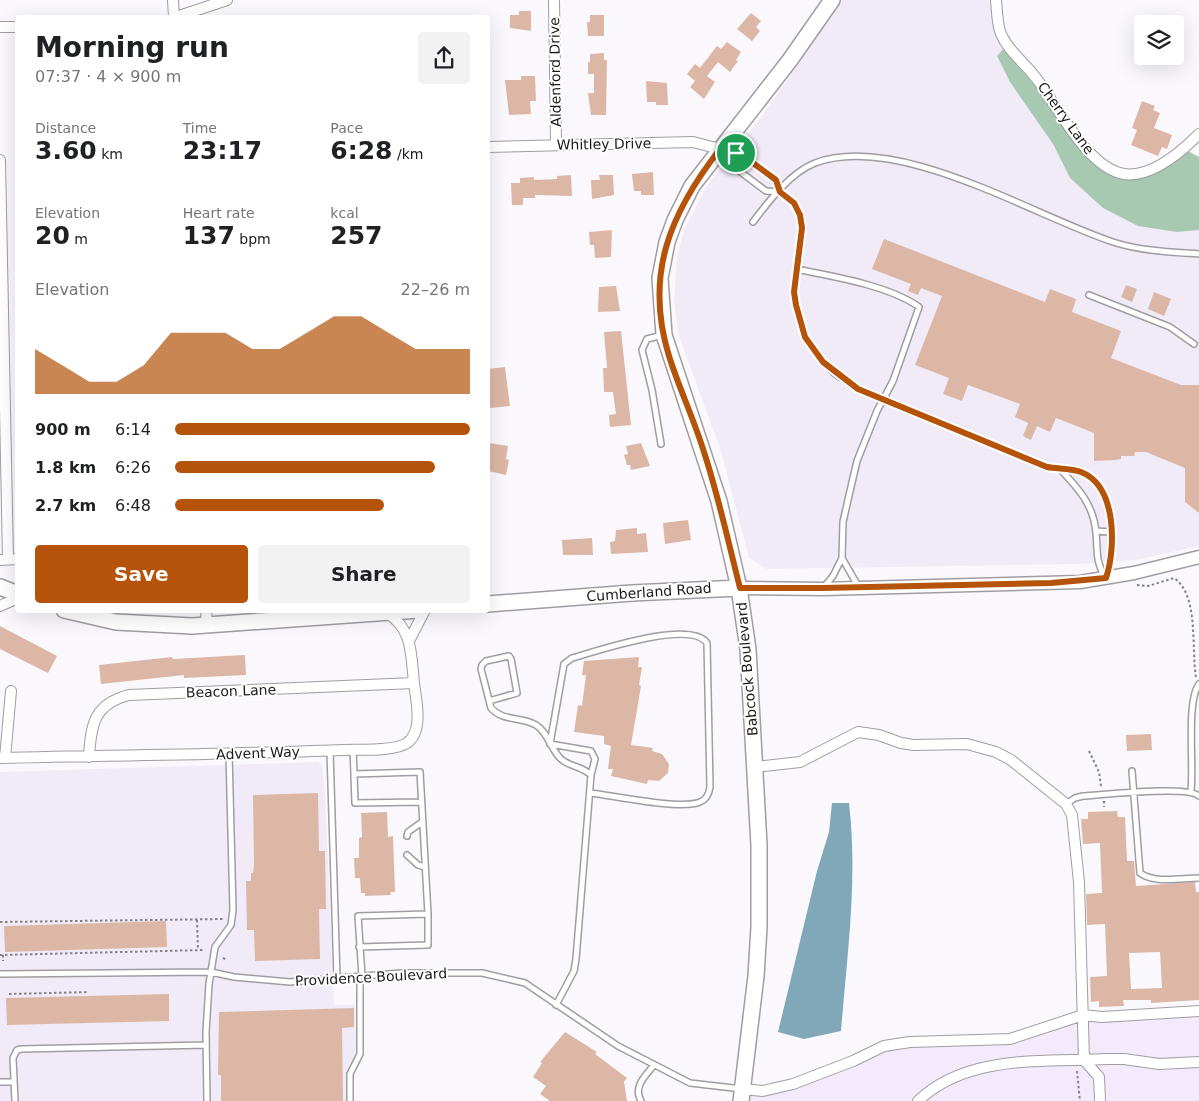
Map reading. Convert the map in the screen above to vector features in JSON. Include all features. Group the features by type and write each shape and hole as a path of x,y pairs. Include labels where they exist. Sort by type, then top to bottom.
{"main road":[{"name":"Babcock Boulevard","path":"742,1095 756,976 759,927 751,684 740,588 712,475 678,382 664,335 660,278 675,220 692,186 800,46 832,0"},
{"path":"0,587 15,593"},
{"name":"Cumberland Road","path":"490,604 632,593 740,588"},
{"path":"77,613 116,622 164,625 206,617 350,613"}],"street":[{"path":"173,0 174,15"},
{"path":"183,15 227,0"},
{"name":"Aldenford Drive","path":"554,0 556,145"},
{"name":"Cherry Lane","path":"996,0 1000,32 1007,45 1036,77 1084,146 1096,160 1112,170 1124,174 1144,172 1184,148 1199,134"},
{"path":"0,27 15,27"},
{"name":"Whitley Drive","path":"490,147 693,142 720,149"},
{"path":"0,160 8,559"},
{"name":"Cumberland Road","path":"740,588 1051,583 1106,578 1199,557"},
{"path":"0,606 15,599"},
{"path":"387,613 400,622 410,639"},
{"path":"410,639 423,613"},
{"name":"Advent Way","path":"2,758 330,750 401,746 412,738 416,732 418,712 410,639"},
{"name":"Beacon Lane","path":"89,757 91,731 96,715 110,702 129,695 414,683"},
{"path":"2,758 12,691"},
{"path":"755,767 800,762 858,732 879,735 901,743 914,745 967,744 990,749 1011,760 1066,804 1072,815 1079,882 1084,1060 1099,1077 1100,1101"},
{"path":"742,1095 793,1084 853,1061 884,1046 910,1042 1010,1039 1083,1015 1102,1017 1199,1010"},
{"path":"918,1101 951,1078 987,1067 1124,1059 1159,1064 1199,1062"}],"lane":[{"path":"720,149 730,164 766,191 780,192"},
{"path":"720,149 749,160 776,180 780,192 794,203 800,215 801,241 796,269 796,305 805,337 812,350 846,382 883,400 1047,467 1082,472 1102,490 1110,512 1112,561 1106,578"},
{"path":"753,222 766,204 801,170 816,163 850,157 903,162 953,177 1114,242 1160,252 1199,254"},
{"path":"796,269 869,286 909,301 919,307 896,372 858,462 843,522 842,558 833,576 823,588"},
{"path":"1089,295 1170,327 1194,344"},
{"path":"661,444 652,390 642,350 647,339 664,335"},
{"path":"1060,469 1087,500 1096,531 1097,562 1106,578"},
{"path":"1096,531 1111,532"},
{"path":"842,558 859,587"},
{"path":"550,744 562,669 567,660 657,636 695,635 705,640 710,787 705,799 696,804 668,804 591,794"},
{"path":"489,701 517,693 512,659 508,656 486,661 482,665 490,708 497,715 524,720 539,727 563,761 580,766 591,775"},
{"path":"1191,791 1193,760 1192,700 1199,684"},
{"path":"550,744 591,751 595,759 591,775 591,794 576,960 574,971 556,1005"},
{"path":"353,749 355,803 421,802"},
{"path":"330,750 337,978"},
{"path":"207,1101 207,996 215,947 231,925 233,910 229,753"},
{"path":"1132,771 1132,793 1140,873 1159,879 1199,878"},
{"path":"354,774 420,772 428,914 428,945 359,947"},
{"path":"1066,804 1075,798 1132,793 1191,791 1199,796"},
{"path":"406,836 408,832 422,822"},
{"path":"407,855 418,865 425,866"},
{"path":"350,1101 350,1074 360,1054 361,976 358,916 428,914"},
{"name":"Providence Boulevard","path":"0,974 211,972 234,977 290,982 401,973 482,973 524,983 618,1046 690,1083 742,1095"},
{"path":"14,1101 13,1058 14,1053 21,1049 206,1044"},
{"path":"641,1101 638,1092 640,1085 654,1065"},
{"path":"0,1082 14,1082"}],"path":[{"path":"1134,573 1139,586 1148,586 1174,578 1190,593 1195,614 1195,677 1199,680"},
{"path":"1089,751 1099,772 1104,806"},
{"path":"197,919 198,950"},
{"path":"0,922 226,919"},
{"path":"3,962 2,955 204,950"},
{"path":"223,958 227,960"},
{"path":"9,994 89,992"},
{"path":"1080,1101 1077,1071 1084,1060"}],"shaded area":[{"path":"843,0 994,0 997,31 1070,178 1177,232 1199,230 1199,546 1136,560 1078,564 767,569 749,558 721,451 678,333 674,299 677,259 684,230 708,184 762,116"},
{"path":"318,762 322,765 325,793 334,1005 355,1005 356,1057 347,1074 348,1101 0,1101 0,772"},
{"path":"1199,1011 1199,1101 741,1101 742,1089 763,1091 884,1046 1010,1039 1083,1015"}],"green space":[{"path":"1005,47 1088,156 1123,176 1186,150 1199,157 1199,230 1177,232 1138,226 1103,208 1070,178 1053,144 1010,82 997,56"}],"water":[{"path":"832,803 849,803 851,832 851,917 841,1031 804,1039 778,1032 817,871 829,832"}],"building":[{"path":"519,11 531,11 531,31 510,28 510,15 519,15"},
{"path":"751,13 761,21 756,27 760,31 752,41 737,29"},
{"path":"590,15 604,15 604,36 588,36 587,22 590,22"},
{"path":"727,42 741,52 736,60 738,61 730,72 718,62 707,76 715,82 704,99 690,87 695,81 687,74 695,64 700,68 717,46 721,49"},
{"path":"604,53 604,60 607,60 606,115 591,115 588,93 594,93 594,74 588,74 588,62 590,62 590,54"},
{"path":"521,76 535,76 536,101 530,101 531,114 509,115 505,80 521,80"},
{"path":"646,81 667,83 668,105 656,105 656,102 647,102"},
{"path":"1142,101 1155,106 1153,110 1160,113 1154,128 1172,135 1167,149 1162,147 1158,156 1131,145 1137,130 1132,128"},
{"path":"653,172 654,195 641,195 641,191 634,191 632,174"},
{"path":"571,175 572,196 535,195 535,198 523,198 523,205 512,205 511,183 520,183 520,178 534,177 534,180 557,179 557,176"},
{"path":"599,175 613,175 614,195 592,199 591,180 600,180"},
{"path":"612,230 611,257 595,258 594,245 590,245 589,232"},
{"path":"884,239 1045,302 1050,289 1076,299 1072,312 1121,331 1111,358 1181,385 1199,385 1199,513 1185,502 1185,468 1146,452 1135,452 1134,456 1121,456 1121,459 1094,461 1094,433 1056,418 1050,432 1037,426 1031,440 1023,436 1028,423 1015,417 1020,404 968,385 962,401 943,394 949,378 915,365 942,296 921,288 918,295 908,291 911,284 872,269"},
{"path":"1126,285 1137,289 1132,302 1121,297"},
{"path":"616,286 620,311 598,312 599,287"},
{"path":"1154,292 1171,299 1164,316 1148,309"},
{"path":"621,331 631,425 610,427 609,415 616,414 613,392 604,392 603,368 607,368 604,332"},
{"path":"505,367 510,406 490,408 490,369"},
{"path":"490,443 508,446 506,459 509,460 506,475 490,471"},
{"path":"641,443 650,466 631,470 630,465 627,465 624,455 628,454 626,446"},
{"path":"688,520 691,540 665,544 663,523"},
{"path":"637,528 637,534 646,533 648,552 611,554 610,542 615,541 616,530"},
{"path":"592,538 593,555 563,555 562,540"},
{"path":"0,626 57,656 48,673 0,649"},
{"path":"245,655 246,675 184,678 184,675 101,684 99,665 172,657 173,659"},
{"path":"639,657 638,667 642,667 639,685 641,686 631,745 653,748 652,751 662,754 669,764 668,773 659,781 648,780 647,784 611,776 613,769 608,769 611,746 604,744 604,736 574,732 578,705 582,706 586,675 582,675 584,661"},
{"path":"1151,734 1152,750 1127,751 1126,735"},
{"path":"318,793 319,851 325,851 326,909 319,909 320,959 255,961 254,930 247,930 246,881 251,881 251,873 253,873 254,866 253,795"},
{"path":"1117,811 1118,817 1125,817 1127,861 1134,861 1136,886 1195,882 1196,892 1199,892 1199,1000 1151,1003 1151,1000 1123,1000 1124,1006 1099,1007 1099,1001 1091,1002 1090,977 1107,976 1105,924 1087,925 1086,894 1102,893 1100,843 1083,844 1081,819 1088,819 1088,812","holes":["1160,952 1162,988 1131,989 1129,953"]},
{"path":"387,812 388,837 393,836 395,892 390,892 391,895 365,896 365,893 361,893 360,878 355,878 354,858 359,858 359,838 362,837 361,813"},
{"path":"166,921 167,947 5,952 4,926"},
{"path":"169,994 169,1021 7,1025 6,998"},
{"path":"354,1008 354,1027 342,1028 343,1101 221,1101 221,1075 218,1075 219,1012"},
{"path":"565,1032 597,1052 595,1054 627,1078 624,1082 627,1101 550,1101 540,1094 546,1086 533,1077 542,1063 540,1062"}],"route":[{"path":"720,149 736,153 776,180 780,192 794,203 800,215 801,241 794,292 799,318 805,337 812,350 835,374 858,389 1047,467 1072,469 1090,477 1102,490 1107,499 1110,512 1112,561 1106,578 1080,582 1051,583 740,588 712,475 669,355 661,319 660,298 660,278 668,242 683,202 692,186 720,149"}]}
